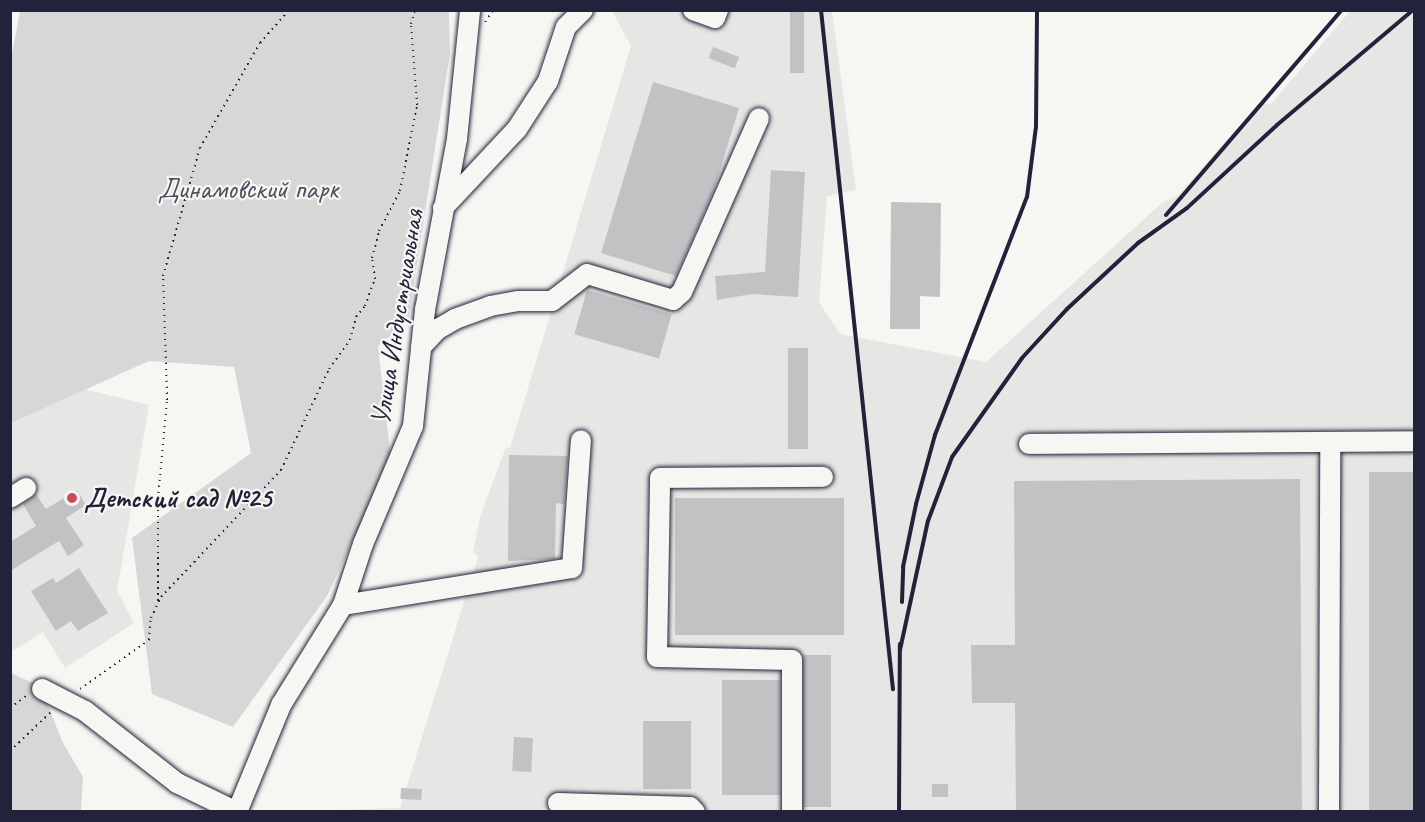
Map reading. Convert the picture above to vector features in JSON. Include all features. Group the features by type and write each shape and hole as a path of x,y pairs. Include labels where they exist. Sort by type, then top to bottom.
{"lane":[{"name":"Улица Индустриальная","path":"237,812 282,705 343,605 363,544 413,426 421,347 442,208 457,139 470,10"},
{"path":"442,208 517,129 548,81 566,27 583,10"},
{"path":"693,10 715,18 718,10"},
{"path":"421,347 438,329 455,319 500,304 552,301 587,274 673,300 682,292 759,118"},
{"path":"343,605 572,568 581,440"},
{"path":"1029,444 1414,441"},
{"path":"1329,812 1330,443"},
{"path":"792,812 792,660 657,657 660,478 823,477"},
{"path":"42,689 65,700 177,783 237,812"},
{"path":"558,803 690,807 695,812"}],"path":[{"path":"158,604 158,499 167,400 163,276 200,148 260,43 289,10"},
{"path":"10,751 65,700 149,640 151,618 158,604 282,471 329,369 350,340 356,317 365,306 375,279 372,258 379,231 400,191 417,105 411,24 415,10"},
{"path":"10,708 42,689"}],"shaded area":[{"path":"612,11 832,11 856,190 827,196 819,302 840,334 986,362 1163,202 1177,196 1259,104 1271,104 1350,11 1414,11 1414,811 257,812 400,808 478,557 473,552 480,517 506,447 510,448 631,46"},
{"name":"Детский сад №25","path":"11,371 149,405 117,591 134,623 65,668 43,632 11,652"}],"green space":[{"name":"Динамовский парк","path":"20,11 449,11 450,53 408,321 378,346 391,459 327,596 233,727 152,694 132,538 251,453 234,367 149,361 11,423 10,65"},
{"path":"11,673 41,687 62,741 83,777 81,811 11,812"}],"building":[{"path":"790,10 804,10 804,73 790,73"},
{"path":"713,47 739,57 735,68 709,58"},
{"path":"653,82 739,108 714,190 676,276 601,253"},
{"path":"771,170 805,172 798,297 752,294 717,300 715,276 765,272"},
{"path":"891,202 941,203 940,297 920,296 920,329 890,329"},
{"path":"587,290 672,314 659,358 574,334"},
{"path":"788,348 808,348 808,449 788,449"},
{"path":"509,455 568,456 564,504 556,503 555,559 508,561"},
{"path":"1369,472 1414,472 1414,812 1369,812"},
{"path":"1300,479 1302,812 1016,812 1015,703 972,703 971,645 1015,645 1014,481"},
{"path":"77,490 86,505 66,518 84,545 68,556 59,541 10,571 10,542 36,526 23,504 36,494 46,509"},
{"path":"675,498 844,498 844,635 675,635"},
{"path":"79,568 108,613 78,631 71,621 56,631 31,591 53,578 56,583"},
{"path":"803,655 831,655 831,807 803,807"},
{"path":"722,680 780,680 780,795 722,795"},
{"path":"643,721 691,721 691,789 643,789"},
{"path":"514,737 533,738 531,772 512,771"},
{"path":"932,784 948,784 948,797 932,797"},
{"path":"401,788 422,789 421,800 400,799"}],"railway":[{"path":"821,10 893,689"},
{"path":"902,602 903,567 916,504 935,435 1027,197 1036,127 1037,10"},
{"path":"1166,215 1342,10"},
{"path":"900,650 928,521 952,457 1022,358 1067,309 1138,243 1187,208 1277,125 1413,10"},
{"path":"899,812 900,644"}],"place":[{"name":"Детский сад №25","path":"72,498"}]}
